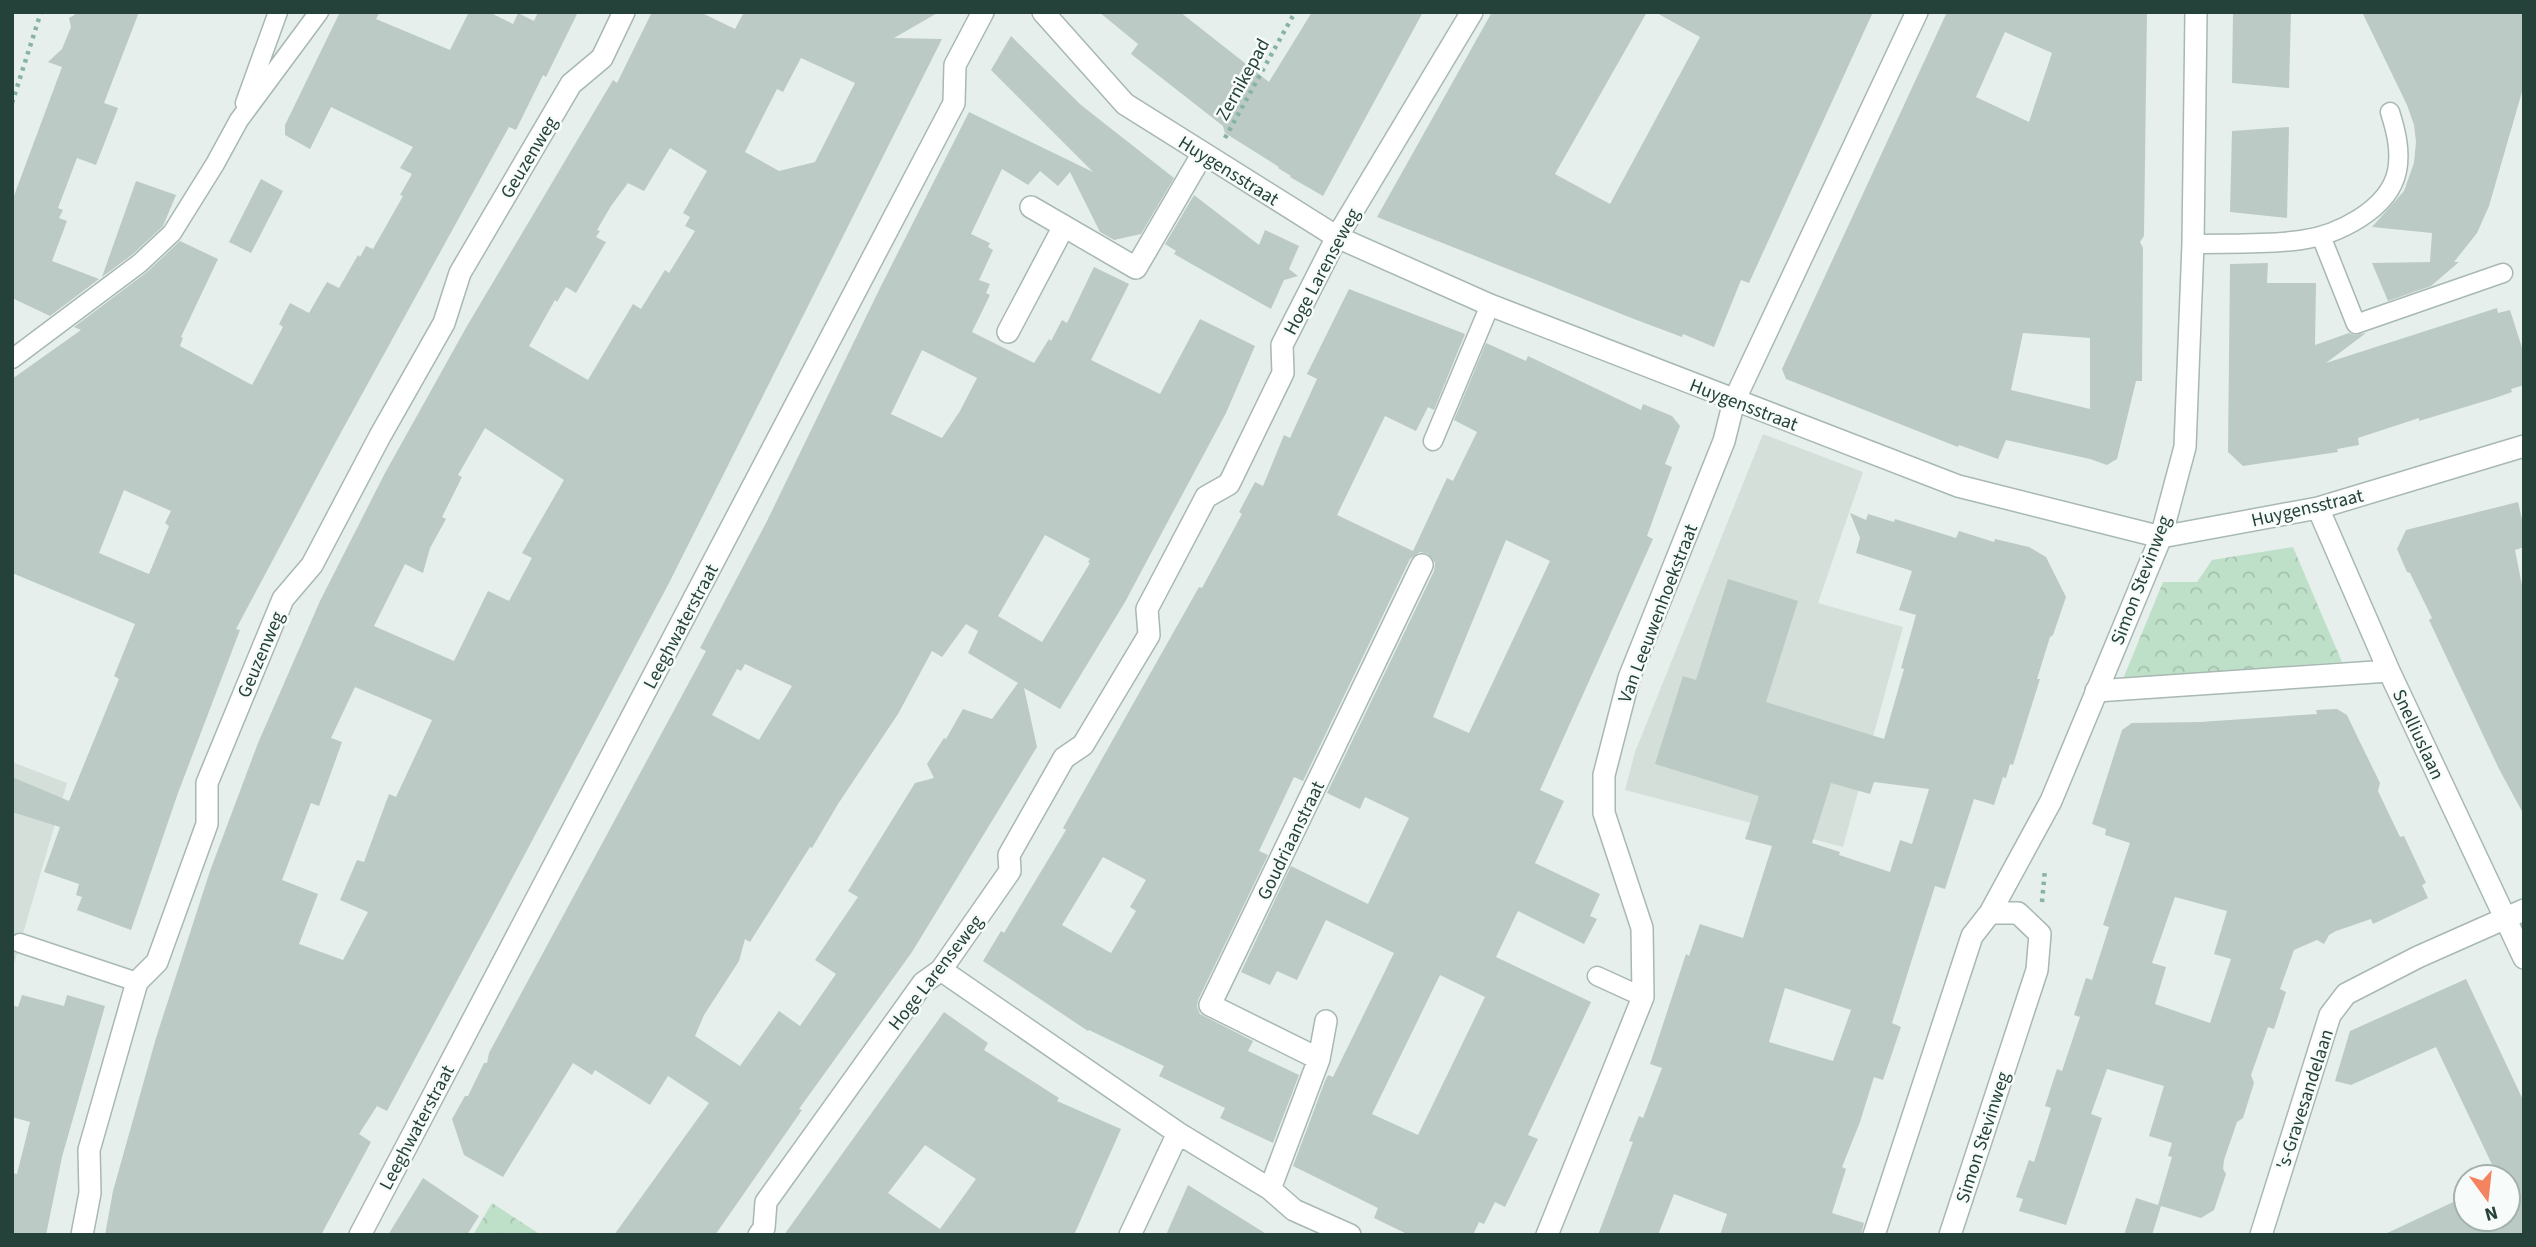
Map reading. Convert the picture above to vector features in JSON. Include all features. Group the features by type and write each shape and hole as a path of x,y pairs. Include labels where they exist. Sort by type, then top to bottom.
{"street":[{"name":"Geuzenweg","path":"82,1235 90,1193 89,1150 138,982 157,962 207,824 206,783 283,599 312,565 444,323 460,273 571,84 603,58 624,12"},
{"name":"Leeghwaterstraat","path":"360,1235 954,103 955,65 984,12"},
{"name":"Huygensstraat","path":"1043,12 1125,104 1337,237 1490,305 1958,486 2161,537 2318,508 2524,446"},
{"name":"Hoge Larenseweg","path":"759,1235 764,1228 766,1202 923,983 942,970 1010,871 1009,855 1064,758 1083,746 1149,635 1147,609 1206,497 1229,484 1283,373 1282,345 1337,237 1472,12"},
{"name":"Van Leeuwenhoekstraat","path":"1547,1235 1643,997 1642,928 1604,813 1604,775 1629,678 1724,441 1734,401 1917,12"},
{"name":"Simon Stevinweg","path":"1874,1235 1972,936 1990,913 2051,802 2161,537 2185,447 2193,244 2196,12"},
{"path":"1031,207 1136,268 1208,156"},
{"path":"1008,332 1064,226"},
{"name":"Snelliuslaan","path":"2318,508 2389,671 2515,914 2524,958"},
{"name":"Goudriaanstraat","path":"1320,1059 1210,1005 1422,565"},
{"path":"2096,691 2389,671"},
{"name":"Simon Stevinweg","path":"1950,1235 2037,970 2039,934 2018,913 1990,913"},
{"name":"'s-Gravesandelaan","path":"2260,1235 2330,1015 2346,994 2418,957 2515,914"},
{"path":"942,970 1178,1133 1270,1188 1294,1210 1350,1235"},
{"path":"1270,1188 1320,1059 1326,1021"},
{"path":"1130,1235 1178,1133"}],"lane":[{"path":"239,120 278,12"},
{"path":"12,359 140,263 172,233 239,120 319,12"},
{"path":"2193,244 2300,240 2321,236 2339,230 2372,209 2387,192 2397,173 2399,153 2390,112"},
{"path":"2321,236 2356,324 2503,273"},
{"path":"1433,441 1490,305"},
{"path":"20,943 138,982"},
{"path":"1597,976 1643,997"}],"path":[{"path":"12,103 41,12"},
{"name":"Zernikepad","path":"1208,156 1295,12"}],"shaded area":[{"path":"1763,434 1863,472 1818,603 1903,627 1843,847 1625,790 1635,752"},
{"path":"12,762 67,783 12,971"}],"green space":[{"path":"2293,547 2342,662 2123,679 2163,582 2197,582 2212,560"},
{"path":"492,1203 541,1235 473,1235"}],"building":[{"path":"79,12 139,12 104,103 118,108 96,165 77,158 58,208 63,210 59,218 67,221 52,261 99,279 50,316 12,298 12,201 62,67 48,62 62,49 71,27 69,18"},
{"path":"340,12 380,12 376,19 450,50 469,12 489,12 513,24 518,13 534,21 538,12 578,12 516,130 509,127 236,629 240,630 178,793 131,930 77,910 82,897 76,895 79,884 44,872 60,827 12,812 12,777 69,801 119,679 114,676 135,624 12,573 12,379 81,330 74,327 147,272 180,241 218,259 181,337 180,346 252,385 283,327 279,324 290,303 309,313 327,282 339,288 358,255 360,257 366,246 373,249 403,196 400,195 412,174 400,168 413,147 331,107 310,149 285,135 285,125","holes":["124,490 171,511 165,523 169,526 149,574 99,553"]},
{"path":"652,12 700,12 735,29 744,12 939,12 894,38 942,39 669,583 500,901 387,1111 377,1106 359,1134 371,1142 321,1235 105,1235 113,1191 156,1038 210,871 258,743 320,601 385,473 467,326 613,80 617,83","holes":["801,58 855,83 815,162 779,171 745,152 777,89 783,92","670,148 707,171 683,213 690,217 685,226 695,231 669,273 665,270 641,309 633,304 588,380 529,346 555,300 557,302 566,287 576,293 606,242 596,237 600,231 597,230 628,183 644,191","485,428 564,480 522,553 532,558 509,601 488,591 454,661 374,626 405,564 423,573 430,548 446,519 442,517 462,477 458,475","355,687 432,720 396,797 389,794 364,862 357,860 340,900 368,912 343,960 299,944 318,894 282,880 311,803 319,806 342,742 331,738"]},
{"path":"1099,12 1180,12 1269,82 1312,12 1423,12 1323,196 1225,133 1223,126 1131,54 1138,44"},
{"path":"1492,12 1647,12 1555,174 1610,204 1700,37 1655,12 1873,12 1749,283 1741,280 1714,347 1634,319 1377,217"},
{"path":"1947,12 2147,12 2144,236 2140,242 2143,248 2142,381 2136,381 2117,459 2107,465 2006,440 1998,459 1959,445 1958,447 1786,379 1782,369","holes":["2005,32 2052,53 2029,122 1976,97","2023,333 2090,338 2090,409 2011,390"]},
{"path":"2233,12 2291,12 2289,88 2232,83"},
{"path":"2362,12 2524,12 2524,85 2489,206 2477,233 2454,262 2459,262 2431,286 2388,301 2372,263 2430,262 2432,233 2372,227 2404,191 2414,163 2416,142 2407,105"},
{"path":"1011,36 1081,105 1174,178 1141,234 1114,240 1100,232 1070,172 1058,186 1040,171 1028,185 1002,169 971,234 990,243 988,247 993,250 979,280 990,284 986,293 990,295 972,332 1034,363 1049,339 1051,341 1062,320 1067,323 1094,267 1129,284 1091,360 1160,394 1200,319 1255,346 1226,413 1125,602 1060,709 1024,688 1037,747 912,952 799,1109 802,1110 715,1235 614,1235 709,1103 668,1076 650,1105 595,1070 592,1075 573,1063 503,1177 464,1155 452,1119 465,1096 468,1096 484,1063 487,1063 489,1053 706,651 700,648 766,523 969,112 1093,172 991,70","holes":["922,350 977,378 942,438 891,414","1045,535 1090,559 1042,642 998,616","966,624 978,631 968,653 1018,683 992,719 963,709 946,739 944,738 927,764 934,778 915,783 848,891 858,897 815,960 836,974 800,1026 779,1011 740,1066 695,1036 704,1015 739,961 745,939 750,942 810,847 812,848 898,714 932,651 942,657","745,664 792,686 759,740 712,715 737,669 741,671"]},
{"path":"2289,127 2287,218 2230,212 2232,131"},
{"path":"261,179 283,191 251,253 229,242"},
{"path":"136,181 176,195 163,226 133,254 102,277"},
{"path":"1194,195 1259,245 1265,230 1299,246 1289,269 1298,276 1284,280 1271,309 1174,254 1176,251 1165,244"},
{"path":"2268,263 2267,283 2316,283 2315,345 2349,333 2366,333 2326,363 2497,308 2498,313 2510,310 2524,354 2524,385 2495,398 2419,421 2419,418 2358,438 2359,445 2337,449 2338,452 2243,466 2228,452 2230,264"},
{"path":"1349,289 1465,334 1434,410 1428,407 1416,431 1385,416 1337,515 1413,551 1447,478 1453,481 1477,432 1454,420 1486,343 1526,361 1528,356 1641,410 1643,404 1672,416 1680,426 1665,464 1672,467 1647,536 1653,539 1540,790 1564,801 1535,863 1600,894 1590,916 1597,919 1584,944 1518,911 1496,957 1591,1002 1528,1135 1538,1139 1505,1207 1495,1202 1484,1224 1479,1222 1473,1235 1409,1235 1374,1218 1378,1208 1293,1166 1325,1081 1328,1075 1333,1077 1394,953 1326,920 1297,980 1277,971 1270,985 1241,972 1291,866 1368,904 1409,818 1365,797 1360,809 1327,793 1434,571 1435,563 1428,554 1420,552 1410,559 1303,781 1294,777 1259,851 1268,855 1198,1000 1200,1014 1253,1041 1248,1051 1299,1075 1273,1143 1220,1118 1225,1108 1159,1076 1164,1066 1088,1031 983,961 1001,931 1004,933 1066,830 1063,828 1199,587 1202,588 1242,514 1239,512 1255,482 1263,486 1284,435 1290,438 1317,379 1307,374","holes":["1506,540 1550,561 1469,733 1433,717","1103,857 1146,880 1130,907 1136,911 1111,953 1062,925","1440,975 1485,997 1418,1135 1372,1114"]},
{"path":"2518,502 2524,528 2524,547 2515,550 2524,595 2524,815 2499,769 2429,620 2432,618 2397,549 2406,530"},
{"path":"1850,513 1866,520 1868,514 1894,522 1895,519 1956,538 1959,531 1994,542 1995,539 2029,547 2046,557 2066,597 2050,637 2013,765 2010,764 2006,778 2003,777 1994,805 1974,799 1945,889 1935,886 1892,1023 1901,1027 1883,1080 1874,1077 1842,1167 1846,1169 1832,1213 1864,1223 1861,1235 1720,1235 1727,1214 1674,1194 1658,1235 1598,1235 1633,1142 1629,1141 1639,1116 1643,1118 1662,1068 1650,1064 1686,954 1689,956 1700,924 1743,938 1772,846 1745,839 1759,796 1655,764 1683,676 1696,680 1728,579 1798,601 1766,702 1884,739 1916,615 1899,610 1912,571 1856,553 1860,538","holes":["1874,782 1929,789 1912,844 1900,840 1890,872 1812,843 1831,783 1870,794","1785,988 1851,1010 1833,1061 1769,1042"]},
{"path":"2337,709 2347,715 2380,783 2378,791 2400,837 2404,836 2426,883 2422,885 2428,898 2373,924 2371,919 2336,931 2329,935 2324,944 2317,940 2294,950 2280,989 2286,992 2274,1029 2268,1027 2251,1075 2254,1083 2243,1118 2237,1122 2224,1160 2223,1169 2226,1174 2214,1210 2201,1218 2158,1205 2172,1157 2168,1156 2172,1143 2149,1136 2164,1086 2107,1069 2091,1114 2102,1118 2066,1225 2019,1211 2023,1199 2016,1197 2029,1160 2034,1162 2051,1108 2045,1106 2057,1069 2062,1071 2080,1017 2074,1015 2086,978 2092,980 2109,927 2103,925 2130,843 2105,835 2106,829 2092,824 2122,730 2132,723 2200,722 2317,714 2316,710","holes":["2175,897 2227,911 2214,954 2231,959 2210,1023 2155,1004 2166,967 2152,963"]},
{"path":"2466,979 2524,1102 2524,1235 2383,1235 2452,1203 2452,1233 2522,1233 2522,1163 2491,1163 2436,1047 2351,1085 2335,1081 2350,1031"},
{"path":"22,995 64,1006 67,995 105,1006 62,1157 46,1235 12,1235 12,1173 17,1174 30,1122 12,1117 12,1005 18,1007"},
{"path":"944,1012 988,1043 984,1050 1059,1098 1057,1101 1121,1129 1074,1235 784,1235","holes":["925,1145 976,1179 940,1229 888,1193"]},
{"path":"423,1178 479,1216 467,1235 388,1235"},
{"path":"1188,1185 1268,1235 1166,1235"},
{"path":"2136,1198 2161,1206 2152,1235 2124,1235"}]}
